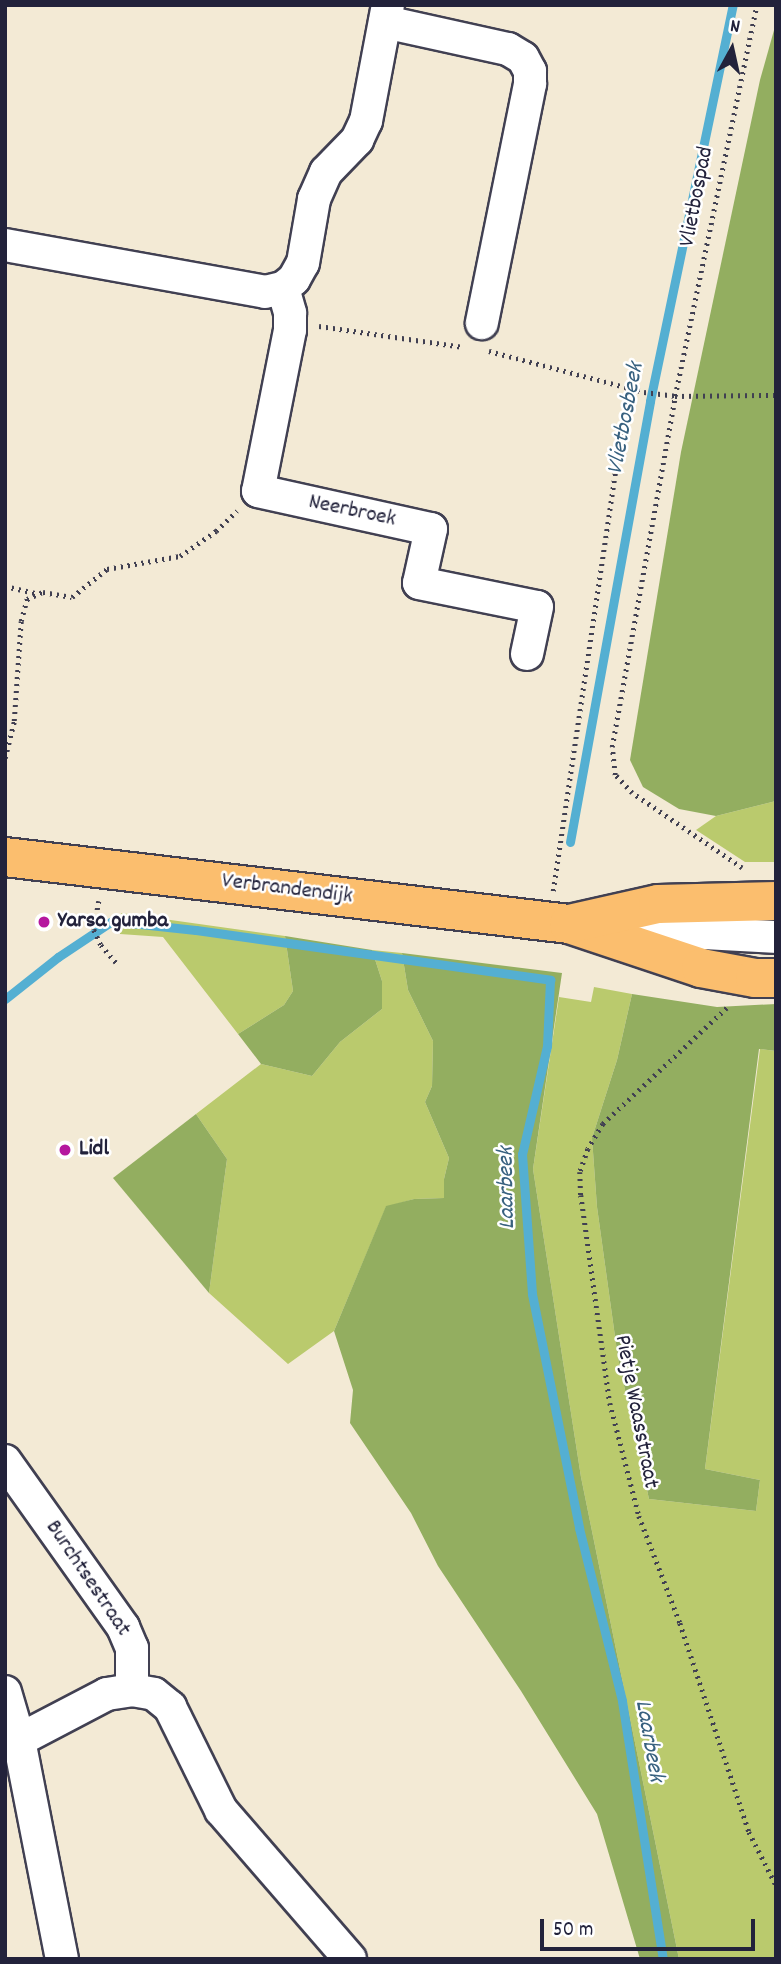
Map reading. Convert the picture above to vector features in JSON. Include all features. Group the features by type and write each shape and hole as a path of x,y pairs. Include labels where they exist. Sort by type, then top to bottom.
{"main road":[{"name":"Verbrandendijk","path":"5,857 560,914 658,904 776,901"},
{"name":"Verbrandendijk","path":"560,914 701,968 755,978 776,978"}],"street":[{"path":"5,245 265,292 283,288 295,279 303,263 314,199 326,172 357,140 366,121 387,14 508,49 523,58 530,71 530,84 476,340"},
{"path":"258,491 290,330 290,313 283,288"},
{"name":"Neerbroek","path":"258,491 431,529 419,583 537,607 527,654"},
{"path":"560,914 776,937"},
{"name":"Burchtsestraat","path":"5,1461 123,1627 132,1648 132,1690"},
{"path":"19,1740 107,1694 132,1690 153,1694 170,1707 221,1810 350,1959"},
{"path":"5,1692 19,1740 62,1959"}],"path":[{"name":"Vlietbospad","path":"747,871 632,793 615,775 612,747 675,396 757,5"},
{"path":"315,326 476,340 644,392 675,396 776,395"},
{"path":"560,914 628,386"},
{"path":"5,586 72,597 107,569 180,556 216,531 258,491"},
{"path":"5,758 14,721 24,605 36,593"},
{"path":"99,900 94,930 101,945 116,962"},
{"name":"Pietje Waasstraat","path":"734,1003 715,1016 603,1124 588,1149 580,1172 581,1195 610,1403 639,1516 680,1623 749,1832 776,1885"}],"green space":[{"path":"776,23 776,801 716,816 679,809 643,787 630,760 681,452 760,80"},
{"path":"776,801 776,862 745,862 696,830 716,816"},
{"path":"121,913 285,936 293,991 284,1005 238,1034 163,937 120,934"},
{"path":"285,936 372,950 382,981 382,1009 340,1042 312,1076 261,1064 238,1034 284,1005 293,991"},
{"path":"372,950 402,953 408,990 433,1041 432,1086 425,1102 449,1158 444,1179 444,1198 414,1199 386,1207 334,1331 288,1364 209,1293 227,1159 196,1114 261,1064 312,1076 340,1042 382,1009 382,981"},
{"path":"402,953 562,973 533,1169 581,1477 679,1959 640,1959 597,1814 521,1691 438,1566 411,1513 350,1423 353,1390 334,1331 386,1206 414,1199 444,1198 444,1179 449,1158 425,1102 432,1086 433,1041 408,990"},
{"path":"594,987 632,994 617,1060 592,1138 597,1207 618,1358 649,1499 756,1511 760,1480 705,1469 760,1049 776,1051 776,1959 679,1959 581,1477 533,1169 559,997 591,1002"},
{"path":"632,994 717,1007 776,1004 776,1051 759,1049 705,1469 760,1480 756,1511 649,1499 618,1358 597,1207 592,1138 617,1060"},
{"path":"196,1114 227,1159 209,1293 113,1178"}],"waterway":[{"name":"Vlietbosbeek","path":"570,842 650,401 733,5"},
{"name":"Laarbeek","path":"5,999 58,957 112,921 196,930 550,980 547,1046 522,1154 532,1294 579,1528 622,1701 663,1959"}],"place":[{"name":"Yarsa gumba","path":"44,922"},
{"name":"Lidl","path":"65,1150"}]}
